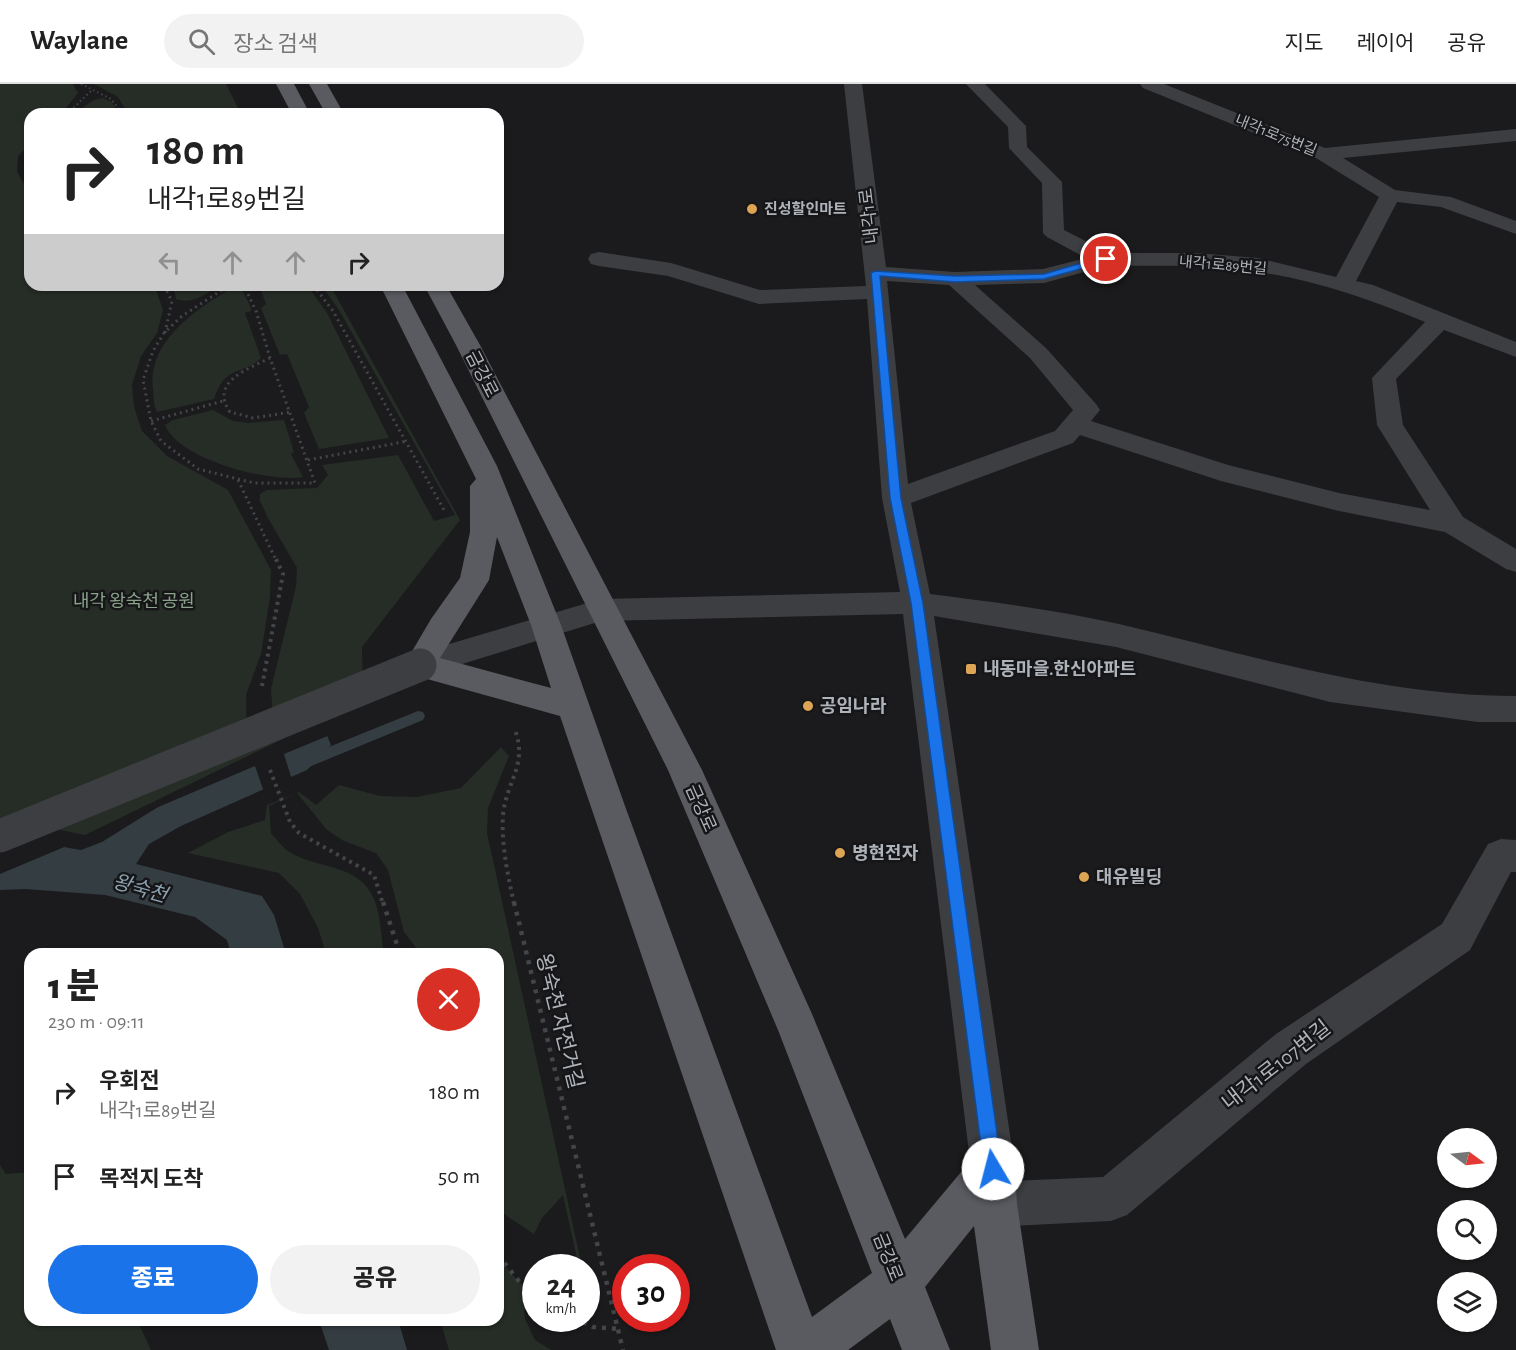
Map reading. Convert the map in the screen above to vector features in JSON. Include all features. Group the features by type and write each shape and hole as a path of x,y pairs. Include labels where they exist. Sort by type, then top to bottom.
{"main road":[{"path":"285,84 298,108"},
{"path":"318,84 332,108"},
{"path":"394,291 483,466 546,625 800,1350"},
{"name":"금강로","path":"438,291 685,770 798,1028 926,1350"},
{"path":"483,466 484,532 474,580 442,627 420,665 574,707"},
{"path":"808,1350 898,1283 993,1187"},
{"path":"993,1187 1015,1350"}],"street":[{"name":"내각1로","path":"853,84 896,498 917,603 993,1187"},
{"path":"975,84 1017,126 1018,148 1052,182 1054,233 1106,259"},
{"name":"내각1로75번길","path":"1149,84 1323,154 1516,135"},
{"path":"1323,154 1390,195 1444,201 1516,228"},
{"path":"1343,285 1390,195"},
{"name":"내각1로89번길","path":"599,259 671,270 759,297 875,282 1044,276 1106,259 1196,260 1258,265 1365,290 1516,350"},
{"path":"896,498 1064,437 1087,410 1038,354 955,279"},
{"path":"1440,320 1384,378 1390,425 1453,524"},
{"path":"1075,425 1232,475 1339,502 1453,524 1516,562"},
{"path":"0,836 420,665 601,610 917,603 1116,635 1330,689 1478,709 1516,709"},
{"name":"내각1로107번길","path":"993,1187 1111,1199 1291,1049 1456,937 1502,855 1516,856"}],"path":[{"path":"81,84 91,91 114,99 121,108"},
{"path":"73,108 91,91"},
{"path":"164,333 172,301 167,291"},
{"path":"220,291 182,316 164,333 153,351 143,380 151,421 161,441 198,469 238,480 315,483 270,358 250,291"},
{"path":"248,291 251,295"},
{"path":"318,291 333,311 408,441 448,517"},
{"path":"270,358 233,378 226,386 223,401 230,412 253,418 291,412"},
{"path":"151,421 223,401"},
{"path":"308,460 408,441"},
{"path":"238,480 283,574 262,687"},
{"name":"왕숙천 자전거길","path":"506,723 514,729 522,744 518,773 507,796 503,826 507,866 516,914 612,1305"},
{"path":"269,766 290,822 299,833 374,875 398,948"},
{"path":"504,1262 522,1285"},
{"name":"왕숙천 자전거길","path":"619,1332 623,1350"}],"green space":[{"name":"내각 왕숙천 공원","path":"0,84 73,84 78,93 66,108 24,108 24,150 18,156 17,171 24,184 24,291 156,291 163,310 157,333 141,356 132,385 134,407 142,431 167,456 228,490 271,570 270,597 261,654 246,695 247,745 274,733 271,689 296,586 297,568 268,518 260,501 260,494 267,490 317,488 328,475 322,465 398,455 434,521 455,515 339,310 325,291 333,291 460,520 362,647 363,700 85,835 0,818"},
{"path":"94,84 226,84 238,108 124,108 118,97"},
{"path":"103,98 112,102 116,108 82,108 94,100"},
{"path":"174,291 210,291 194,300 176,299"},
{"path":"228,291 243,291 251,308 251,311 245,313 261,358 223,380 214,399 157,412 154,401 153,371 158,355 178,327"},
{"path":"261,291 311,291 327,313 389,438 319,449 304,413 309,407 287,354 280,355 261,308 266,304"},
{"path":"213,410 233,421 248,423 284,420 294,452 291,454 303,477 269,476 227,466 188,449 174,438 165,425 173,420"},
{"path":"501,747 509,756 488,808 487,833 579,1254 576,1254 563,1195 542,1218 534,1234 504,1214 504,948 416,948 404,932 388,870 376,853 344,841 327,830 297,793 299,792 316,805 339,785 380,796 417,797 461,788"},
{"path":"297,793 269,806 271,833 291,853 350,874 368,888 378,912 383,948 324,948 318,928 300,894 279,873 188,853 228,832 265,820 267,805"},
{"path":"0,1165 6,1174 24,1172 24,1326 140,1326 151,1350 0,1350"},
{"path":"504,1266 522,1285 522,1332 531,1332 535,1340 551,1350 449,1350 442,1326 504,1326"}],"water":[{"name":"왕숙천","path":"326,733 331,745 307,770 181,826 149,844 136,864 262,896 274,915 284,948 229,948 227,940 195,917 105,895 25,889 0,890 0,836 81,850 102,842 174,797"},
{"path":"321,1326 400,1326 407,1350 329,1350"}],"pier":[{"path":"325,731 330,735 284,754 292,780 264,792 255,766 137,816 173,794"},
{"path":"0,833 69,845 0,874"}],"waterway":[{"path":"304,763 418,716"}],"place":[{"name":"진성할인마트","path":"752,209"},
{"name":"내동마을.한신아파트","path":"971,669"},
{"name":"공임나라","path":"808,706"},
{"name":"병현전자","path":"840,853"},
{"name":"대유빌딩","path":"1084,877"}],"route":[{"path":"993,1169 917,603 896,498 875,273 955,279 1044,276 1106,259"}]}
